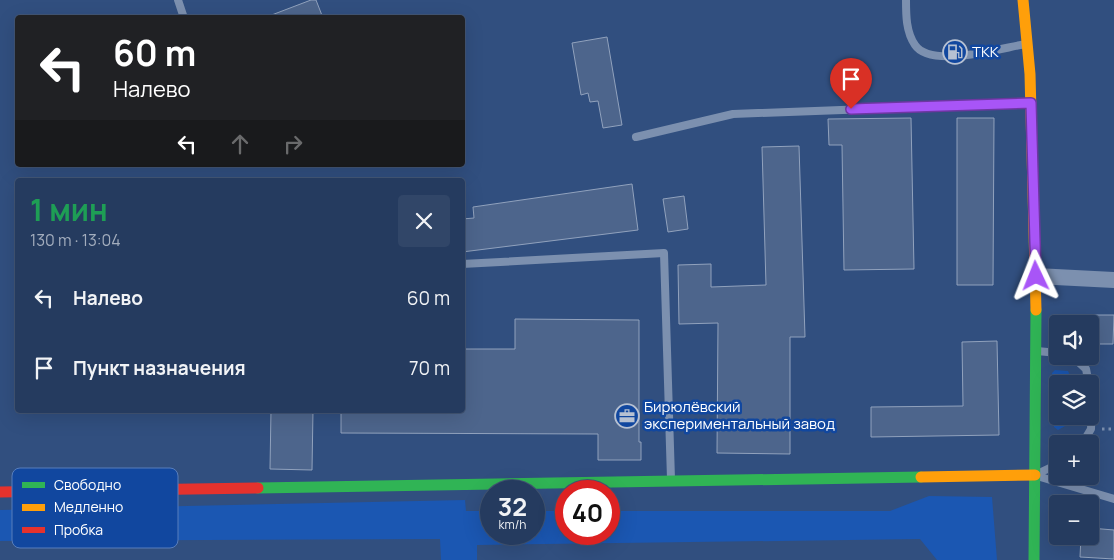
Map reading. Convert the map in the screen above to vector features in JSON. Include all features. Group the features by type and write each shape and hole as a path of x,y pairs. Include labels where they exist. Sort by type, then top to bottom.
{"street":[{"path":"1023,0 1028,44 1031,103 1036,276 1034,560"},
{"path":"1036,276 1114,280"},
{"path":"178,489 1035,475"}],"lane":[{"path":"178,0 183,15"},
{"path":"906,0 907,23 915,46 932,56 957,57 1028,44"},
{"path":"636,136 733,114 1031,103"},
{"path":"465,264 664,253 671,481"},
{"path":"1036,351 1049,352"},
{"path":"1035,475 1049,468"},
{"path":"1035,475 1114,499"}],"shaded area":[{"path":"1055,370 1068,371 1070,375 1052,375"},
{"path":"1054,425 1067,425 1058,430"},
{"path":"929,496 992,497 997,560 937,560 920,539 620,543 620,511 890,511"},
{"path":"465,500 466,511 480,511 480,545 477,545 477,560 441,560 440,539 178,540 178,506"},
{"path":"0,510 12,510 12,541 0,541"},
{"path":"545,511 555,511 555,544 545,544"}],"building":[{"path":"311,0 316,0 322,15 272,15"},
{"path":"607,37 622,125 603,128 598,101 590,102 588,93 581,95 572,43"},
{"path":"911,118 914,269 844,270 842,145 829,145 828,119"},
{"path":"957,118 994,118 993,285 957,285"},
{"path":"799,146 805,337 790,337 790,454 717,453 718,323 679,324 678,265 711,264 711,287 766,285 762,147"},
{"path":"632,184 638,230 465,252 465,219 474,218 473,207"},
{"path":"684,196 688,229 668,232 663,199"},
{"path":"1099,315 1114,315 1113,344 1099,344"},
{"path":"515,319 639,320 639,442 641,442 641,460 598,460 598,434 341,433 341,413 465,413 465,349 515,349"},
{"path":"997,341 999,435 871,437 871,407 963,406 962,342"},
{"path":"271,413 313,413 312,470 270,469"},
{"path":"1099,529 1114,530 1114,559 1080,557 1081,545 1099,545"}],"traffic: fast":[{"path":"1034,560 1036,310"},
{"path":"258,488 921,477"}],"traffic: slow":[{"path":"1023,0 1030,74 1036,310"},
{"path":"921,477 1035,475"}],"traffic: jam":[{"path":"178,489 258,488"},
{"path":"0,492 12,492"}],"place":[{"name":"ТКК","path":"955,52"},
{"name":"Бирюлёвский экспериментальный завод","path":"627,416"}],"route":[{"path":"851,109 1031,103 1036,276"}]}
